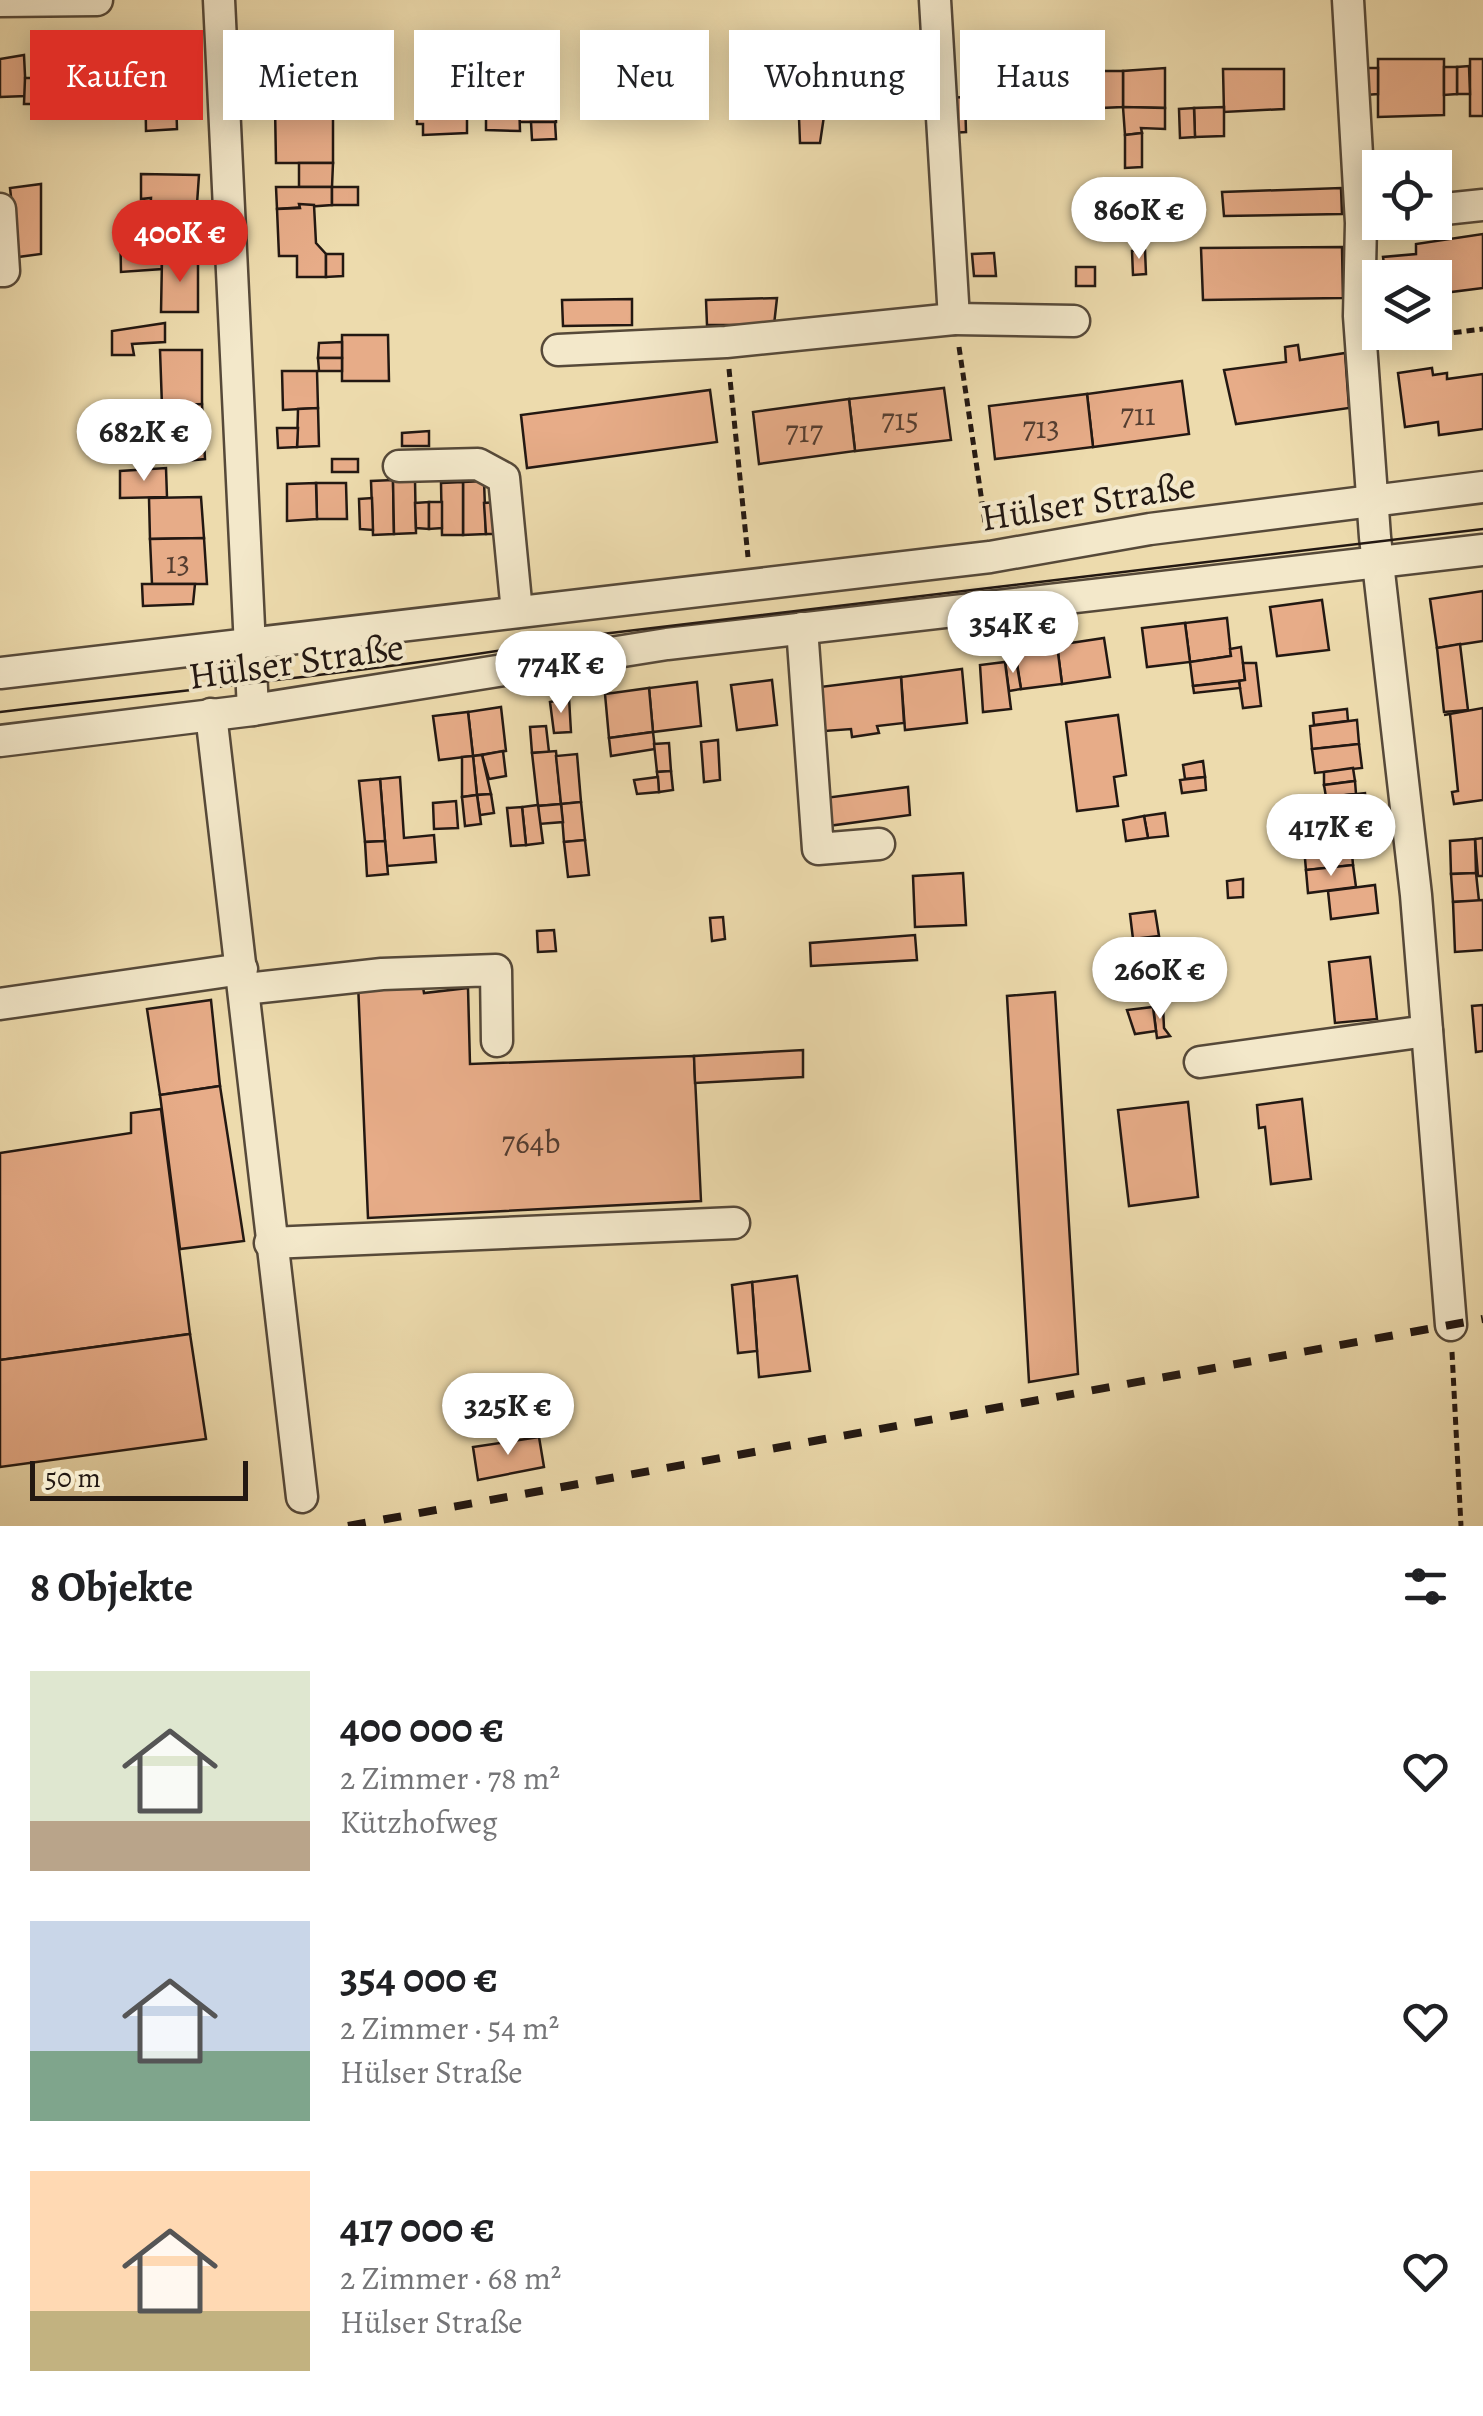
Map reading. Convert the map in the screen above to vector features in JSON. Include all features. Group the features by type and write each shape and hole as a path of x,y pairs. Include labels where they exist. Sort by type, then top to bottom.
{"street":[{"path":"0,1 97,0"},
{"path":"219,0 253,710"},
{"path":"935,0 954,319"},
{"path":"1348,0 1361,222 1359,316 1377,563 1416,895 1451,1324"},
{"path":"1452,208 1483,205"},
{"path":"0,208 4,271 0,271"},
{"path":"558,350 726,342 954,319 1074,321"},
{"path":"400,466 478,464 504,478 516,612"},
{"name":"Hülser Straße","path":"0,673 990,557 1150,530 1483,488"},
{"name":"Hülser Straße","path":"0,742 253,710 668,644 1483,550"},
{"path":"802,628 818,849 879,844"},
{"path":"211,714 302,1497"},
{"path":"0,1004 243,979 496,970 497,1041"},
{"path":"1200,1062 1427,1031"},
{"path":"270,1242 734,1223"}],"path":[{"path":"954,319 990,557"},
{"path":"1452,332 1483,328"},
{"path":"726,342 750,586"},
{"path":"1451,1324 1461,1526"}],"building":[{"path":"24,55 26,96 0,97 0,59"},
{"path":"1378,59 1444,59 1444,115 1378,117"},
{"path":"1470,59 1483,59 1483,116 1470,116"},
{"path":"1469,66 1470,94 1457,94 1457,67"},
{"path":"1444,67 1457,67 1457,94 1444,95"},
{"path":"1165,68 1165,108 1123,107 1123,71"},
{"path":"1364,68 1378,68 1378,94 1365,95"},
{"path":"1223,69 1284,69 1284,109 1224,112"},
{"path":"1105,71 1123,71 1123,107 1105,108"},
{"path":"25,78 30,78 30,104 24,104"},
{"path":"960,97 960,120 966,120 966,132 950,133 947,98"},
{"path":"1123,107 1165,108 1165,129 1141,128 1142,133 1125,135"},
{"path":"1224,107 1224,136 1195,137 1194,108"},
{"path":"1194,108 1195,137 1180,138 1179,109"},
{"path":"146,120 177,120 177,129 146,131"},
{"path":"275,120 333,120 333,163 276,163"},
{"path":"417,120 467,120 467,133 423,135 423,124 417,124"},
{"path":"486,120 520,120 520,131 486,130"},
{"path":"519,120 556,120 556,122"},
{"path":"799,120 823,120 820,143 800,143"},
{"path":"531,122 555,122 556,139 532,140"},
{"path":"1142,133 1142,167 1125,168 1125,135"},
{"path":"299,163 333,163 332,187 299,187"},
{"path":"141,174 199,175 196,218 150,218 151,198 141,199"},
{"path":"41,184 41,254 18,257 10,188"},
{"path":"276,187 332,187 332,205 277,209"},
{"path":"332,187 358,187 358,205 332,205"},
{"path":"1341,188 1342,214 1224,216 1222,192"},
{"path":"299,204 314,205 316,243 326,254 326,277 297,277 297,256 279,256 277,209 300,208"},
{"path":"120,217 187,218 188,234 177,233 176,259 162,259 162,269 121,272"},
{"path":"1483,234 1483,288 1452,292 1452,260 1383,260 1383,257 1416,254 1416,244"},
{"path":"1342,247 1343,298 1203,300 1201,248"},
{"path":"1145,250 1146,274 1133,275 1132,251"},
{"path":"994,253 996,276 974,276 972,254"},
{"path":"326,254 343,254 343,276 326,277"},
{"path":"198,258 198,312 161,312 162,259"},
{"path":"1076,267 1095,267 1095,286 1076,286"},
{"path":"777,298 774,325 707,325 706,300"},
{"path":"632,299 632,325 563,326 562,300"},
{"path":"165,323 165,342 132,344 134,355 112,355 112,331"},
{"path":"342,335 388,335 389,381 342,381"},
{"path":"342,342 342,358 318,358 319,343"},
{"path":"1298,345 1300,360 1345,353 1349,408 1236,424 1224,370 1286,362 1285,347"},
{"path":"160,350 202,350 202,404 162,406"},
{"path":"318,358 342,358 342,371 319,371"},
{"path":"1432,368 1433,375 1447,373 1447,379 1483,374 1483,429 1439,435 1438,422 1405,427 1398,373"},
{"path":"282,371 317,371 318,408 283,410"},
{"path":"1182,381 1189,434 1093,447 1087,394"},
{"path":"944,388 951,440 855,451 849,399"},
{"path":"710,390 717,442 527,468 521,415"},
{"path":"1087,394 1093,447 995,459 989,406"},
{"path":"849,399 855,451 759,464 753,412"},
{"path":"202,404 205,459 164,463 162,406"},
{"path":"318,408 319,446 297,447 298,409"},
{"path":"277,428 298,428 297,447 278,448"},
{"path":"429,431 429,446 402,446 402,433"},
{"path":"332,459 358,459 358,472 332,472"},
{"path":"166,468 167,497 120,498 120,471"},
{"path":"393,480 394,534 373,535 371,481"},
{"path":"393,480 415,480 416,533 394,534"},
{"path":"484,481 486,534 463,535 463,482"},
{"path":"463,482 463,535 442,535 441,483"},
{"path":"316,483 346,483 347,519 317,519"},
{"path":"316,483 317,519 287,521 287,484"},
{"path":"201,497 204,538 150,539 149,498"},
{"path":"372,498 373,530 360,529 359,499"},
{"path":"429,502 429,529 416,528 415,503"},
{"path":"429,502 442,502 442,528 429,529"},
{"path":"497,502 501,534 486,534 484,503"},
{"path":"204,538 207,584 152,584 150,539"},
{"path":"142,584 195,584 193,604 143,606"},
{"path":"1483,591 1483,641 1437,648 1430,599"},
{"path":"1322,600 1329,650 1277,656 1270,607"},
{"path":"1227,618 1231,656 1190,662 1185,623"},
{"path":"1185,623 1190,662 1147,667 1142,628"},
{"path":"1104,638 1110,677 1062,684 1057,645"},
{"path":"1460,644 1468,710 1444,712 1437,648"},
{"path":"1057,645 1062,684 1021,689 1015,650"},
{"path":"1241,647 1245,680 1193,686 1190,662 1231,656 1230,649"},
{"path":"1016,660 1021,689 1009,691 1005,662"},
{"path":"1005,662 1011,709 983,712 980,665"},
{"path":"1243,663 1256,663 1261,706 1243,708 1239,681 1245,680"},
{"path":"962,669 967,723 905,730 901,677"},
{"path":"901,677 904,723 877,726 879,733 852,737 851,729 825,731 820,687"},
{"path":"772,680 777,725 737,730 731,685"},
{"path":"1239,681 1240,688 1194,693 1193,686"},
{"path":"697,682 701,726 653,732 649,688"},
{"path":"649,688 653,732 609,738 605,694"},
{"path":"569,698 571,732 554,733 550,702"},
{"path":"501,707 506,751 473,756 468,712"},
{"path":"1483,708 1483,800 1454,804 1452,792 1458,791 1450,714 1444,715"},
{"path":"1347,709 1348,721 1314,725 1313,713"},
{"path":"468,712 473,756 439,760 433,716"},
{"path":"1118,715 1126,775 1114,777 1118,806 1077,811 1066,722"},
{"path":"1357,720 1359,744 1312,749 1310,726"},
{"path":"546,726 549,752 532,753 530,727"},
{"path":"653,732 655,749 611,756 609,738"},
{"path":"718,740 720,780 704,782 701,742"},
{"path":"669,743 671,771 657,772 654,744"},
{"path":"1359,744 1362,768 1315,773 1312,749"},
{"path":"503,751 506,776 489,779 482,755"},
{"path":"556,751 561,804 538,806 532,753"},
{"path":"577,754 581,802 561,804 556,756"},
{"path":"482,755 491,794 477,795 473,756"},
{"path":"473,756 477,795 462,797 462,757"},
{"path":"1203,761 1205,777 1185,779 1183,765"},
{"path":"1353,768 1355,781 1324,785 1324,772"},
{"path":"671,771 673,790 659,792 657,772"},
{"path":"400,777 404,838 434,835 436,862 387,866 380,779"},
{"path":"658,777 659,792 637,794 634,780"},
{"path":"1205,777 1206,790 1182,793 1180,780"},
{"path":"380,779 385,841 365,842 359,781"},
{"path":"1355,781 1356,794 1326,797 1324,785"},
{"path":"908,787 910,815 828,826 825,798"},
{"path":"1365,793 1367,816 1320,822 1317,798"},
{"path":"491,794 494,813 480,815 477,795"},
{"path":"477,795 481,824 465,826 462,797"},
{"path":"456,801 458,828 434,829 433,803"},
{"path":"581,802 585,840 564,842 561,804"},
{"path":"561,804 563,822 539,824 538,806"},
{"path":"538,805 543,843 526,845 522,807"},
{"path":"522,807 526,845 511,846 507,808"},
{"path":"1165,813 1168,836 1148,838 1144,816"},
{"path":"1144,816 1148,838 1126,841 1123,820"},
{"path":"1348,819 1351,842 1304,847 1301,824"},
{"path":"1301,824 1304,847 1290,848 1288,826"},
{"path":"1483,838 1483,876 1478,876 1475,839"},
{"path":"1475,839 1476,873 1451,874 1450,841"},
{"path":"585,840 589,875 568,877 564,842"},
{"path":"385,841 388,874 367,876 365,842"},
{"path":"1351,842 1353,865 1306,870 1304,847"},
{"path":"1353,865 1356,887 1308,893 1306,870"},
{"path":"963,873 966,925 915,927 913,876"},
{"path":"1476,873 1479,901 1453,902 1451,874"},
{"path":"1243,879 1243,897 1228,898 1227,881"},
{"path":"1375,885 1378,913 1331,919 1328,891"},
{"path":"1483,900 1483,950 1455,952 1453,902"},
{"path":"1155,911 1159,936 1133,939 1130,914"},
{"path":"723,917 725,939 712,941 710,918"},
{"path":"554,930 556,951 538,952 537,931"},
{"path":"915,935 917,960 811,966 810,943"},
{"path":"1370,957 1377,1019 1335,1023 1329,962"},
{"path":"1147,959 1150,980 1103,986 1100,965"},
{"path":"421,975 424,993 468,988 470,1064 694,1056 701,1201 368,1218 358,983"},
{"path":"1055,992 1078,1374 1029,1382 1007,996"},
{"path":"211,1000 220,1086 160,1095 147,1009"},
{"path":"1483,1005 1483,1051 1476,1052 1472,1006"},
{"path":"1163,1006 1164,1028 1170,1036 1157,1038 1153,1007"},
{"path":"1153,1007 1156,1031 1135,1034 1127,1010"},
{"path":"803,1050 803,1077 695,1083 694,1056"},
{"path":"220,1086 244,1241 180,1249 160,1095"},
{"path":"1302,1099 1311,1179 1271,1184 1265,1127 1259,1128 1257,1105"},
{"path":"1188,1102 1198,1197 1129,1206 1118,1110"},
{"path":"161,1109 190,1334 0,1360 0,1153 131,1133 131,1113"},
{"path":"797,1276 810,1371 759,1377 752,1282"},
{"path":"752,1282 757,1351 738,1353 732,1285"},
{"path":"190,1334 206,1439 0,1467 0,1360"},
{"path":"539,1437 544,1467 478,1480 473,1447"}],"tram line":[{"path":"0,712 377,668 602,634 1483,529"}],"railway":[{"path":"348,1526 1483,1319"}]}
